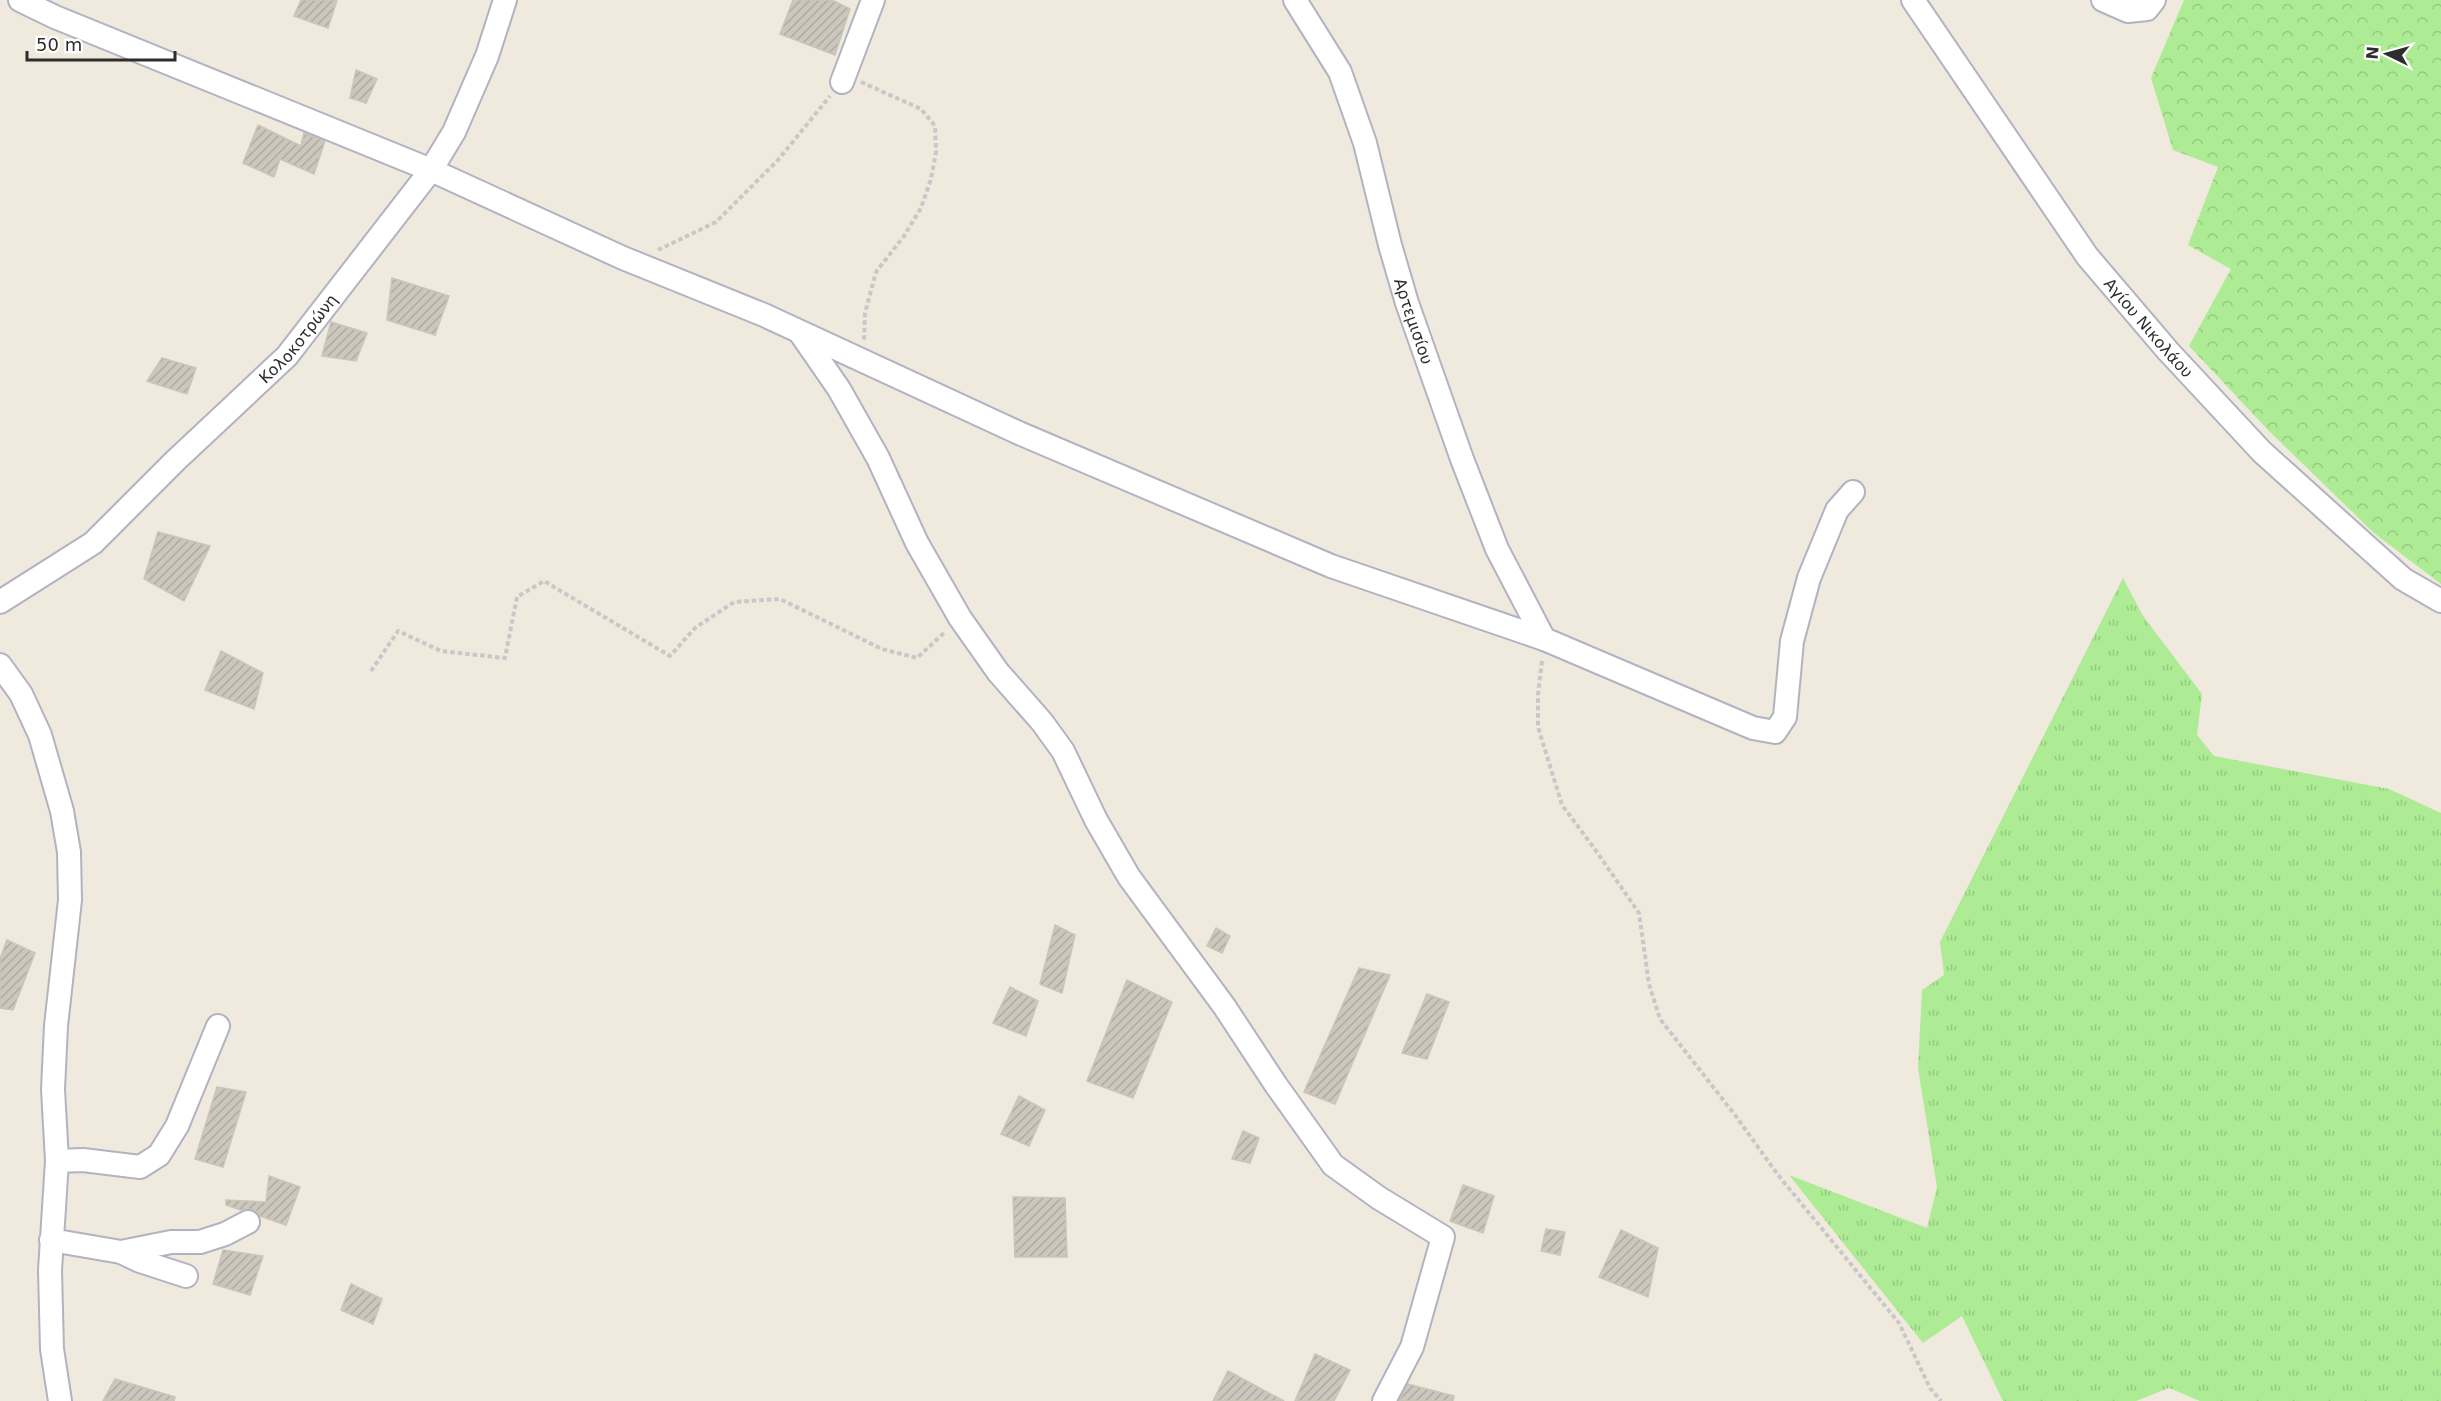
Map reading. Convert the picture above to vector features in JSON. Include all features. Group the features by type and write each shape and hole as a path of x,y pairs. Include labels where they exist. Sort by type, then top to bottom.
{"street":[{"path":"20,0 212,82 431,170 623,258 764,315 1019,433 1331,566 1544,639 1753,728 1775,732 1785,717 1792,641 1809,578 1837,510 1853,492"},
{"name":"Κολοκοτρώνη","path":"0,602 93,543 286,356 431,170 454,132 487,56 505,0"},
{"path":"842,82 873,0"},
{"name":"Αρτεμισίου","path":"1295,0 1340,72 1365,143 1407,303 1459,449 1497,549 1544,639"},
{"name":"Αγίου Νικολάου","path":"1913,0 2087,256 2168,351 2262,452 2403,579 2441,601"},
{"path":"2103,0 2128,11 2147,9 2154,0"},
{"path":"800,332 845,399 878,458 917,543 960,618 998,672 1042,722 1063,751 1096,820 1130,878 1224,1006 1276,1085 1333,1165 1379,1198 1443,1237 1412,1347 1384,1401"},
{"path":"0,665 21,694 40,735 62,811 69,852 70,900 56,1026 53,1089 57,1161 51,1240 52,1349 60,1401"},
{"path":"57,1161 83,1160 140,1167 159,1155 177,1126 218,1026"},
{"path":"121,1252 171,1242 200,1242 225,1234 248,1222"},
{"path":"51,1240 121,1252 140,1261 186,1276"}],"path":[{"path":"623,258 664,248 716,222 778,160 842,82 861,82 921,109 935,126 936,152 921,208 904,236 876,272 865,313 863,362"},
{"path":"370,671 398,631 441,651 505,658 517,597 544,581 670,656 695,628 734,602 780,600 882,649 917,658 960,618"},
{"path":"1544,639 1538,694 1538,728 1562,805 1639,913 1649,984 1660,1019 1736,1115 1778,1175 1899,1323 1930,1388 1941,1401"}],"green space":[{"path":"2184,0 2441,0 2441,584 2374,533 2269,431 2189,346 2231,269 2188,245 2218,167 2173,150 2151,78"},
{"path":"2123,578 2143,616 2202,694 2197,735 2214,756 2389,789 2441,813 2441,1401 2200,1401 2169,1388 2136,1401 2003,1401 1962,1316 1923,1343 1789,1175 1927,1228 1937,1187 1918,1068 1922,990 1944,975 1940,942"}],"building":[{"path":"301,0 337,0 328,28 294,16"},
{"path":"793,0 832,0 850,9 835,55 780,34"},
{"path":"356,70 377,79 366,103 350,98"},
{"path":"258,125 301,146 304,133 325,141 314,174 280,159 274,177 243,163"},
{"path":"392,278 449,296 435,335 387,320"},
{"path":"331,322 367,333 356,361 322,356"},
{"path":"162,358 196,368 187,394 147,381"},
{"path":"158,532 210,546 184,601 144,579"},
{"path":"221,651 263,673 254,709 205,690"},
{"path":"1055,925 1075,935 1062,993 1040,984"},
{"path":"1216,928 1230,936 1222,953 1207,946"},
{"path":"7,940 35,953 13,1010 0,1008 0,959"},
{"path":"1359,968 1390,975 1335,1104 1304,1092"},
{"path":"1127,980 1172,1002 1133,1098 1087,1081"},
{"path":"1010,987 1038,1001 1026,1036 993,1023"},
{"path":"1427,994 1449,1002 1427,1059 1402,1053"},
{"path":"217,1087 246,1092 223,1167 195,1159"},
{"path":"1019,1096 1045,1110 1029,1146 1001,1134"},
{"path":"1243,1131 1259,1138 1250,1163 1232,1159"},
{"path":"269,1176 300,1187 286,1225 260,1216 255,1210 241,1210 226,1205 226,1200 266,1202"},
{"path":"1463,1185 1494,1196 1483,1233 1450,1221"},
{"path":"1013,1197 1065,1198 1067,1257 1015,1257"},
{"path":"1546,1229 1565,1232 1560,1255 1541,1251"},
{"path":"1621,1230 1658,1248 1648,1297 1599,1277"},
{"path":"223,1250 263,1256 250,1295 213,1284"},
{"path":"351,1284 382,1299 373,1324 341,1310"},
{"path":"1315,1354 1350,1370 1334,1401 1295,1401"},
{"path":"1228,1371 1284,1401 1213,1401"},
{"path":"115,1379 175,1397 174,1401 103,1401"},
{"path":"1408,1384 1454,1396 1453,1401 1399,1401"}]}
